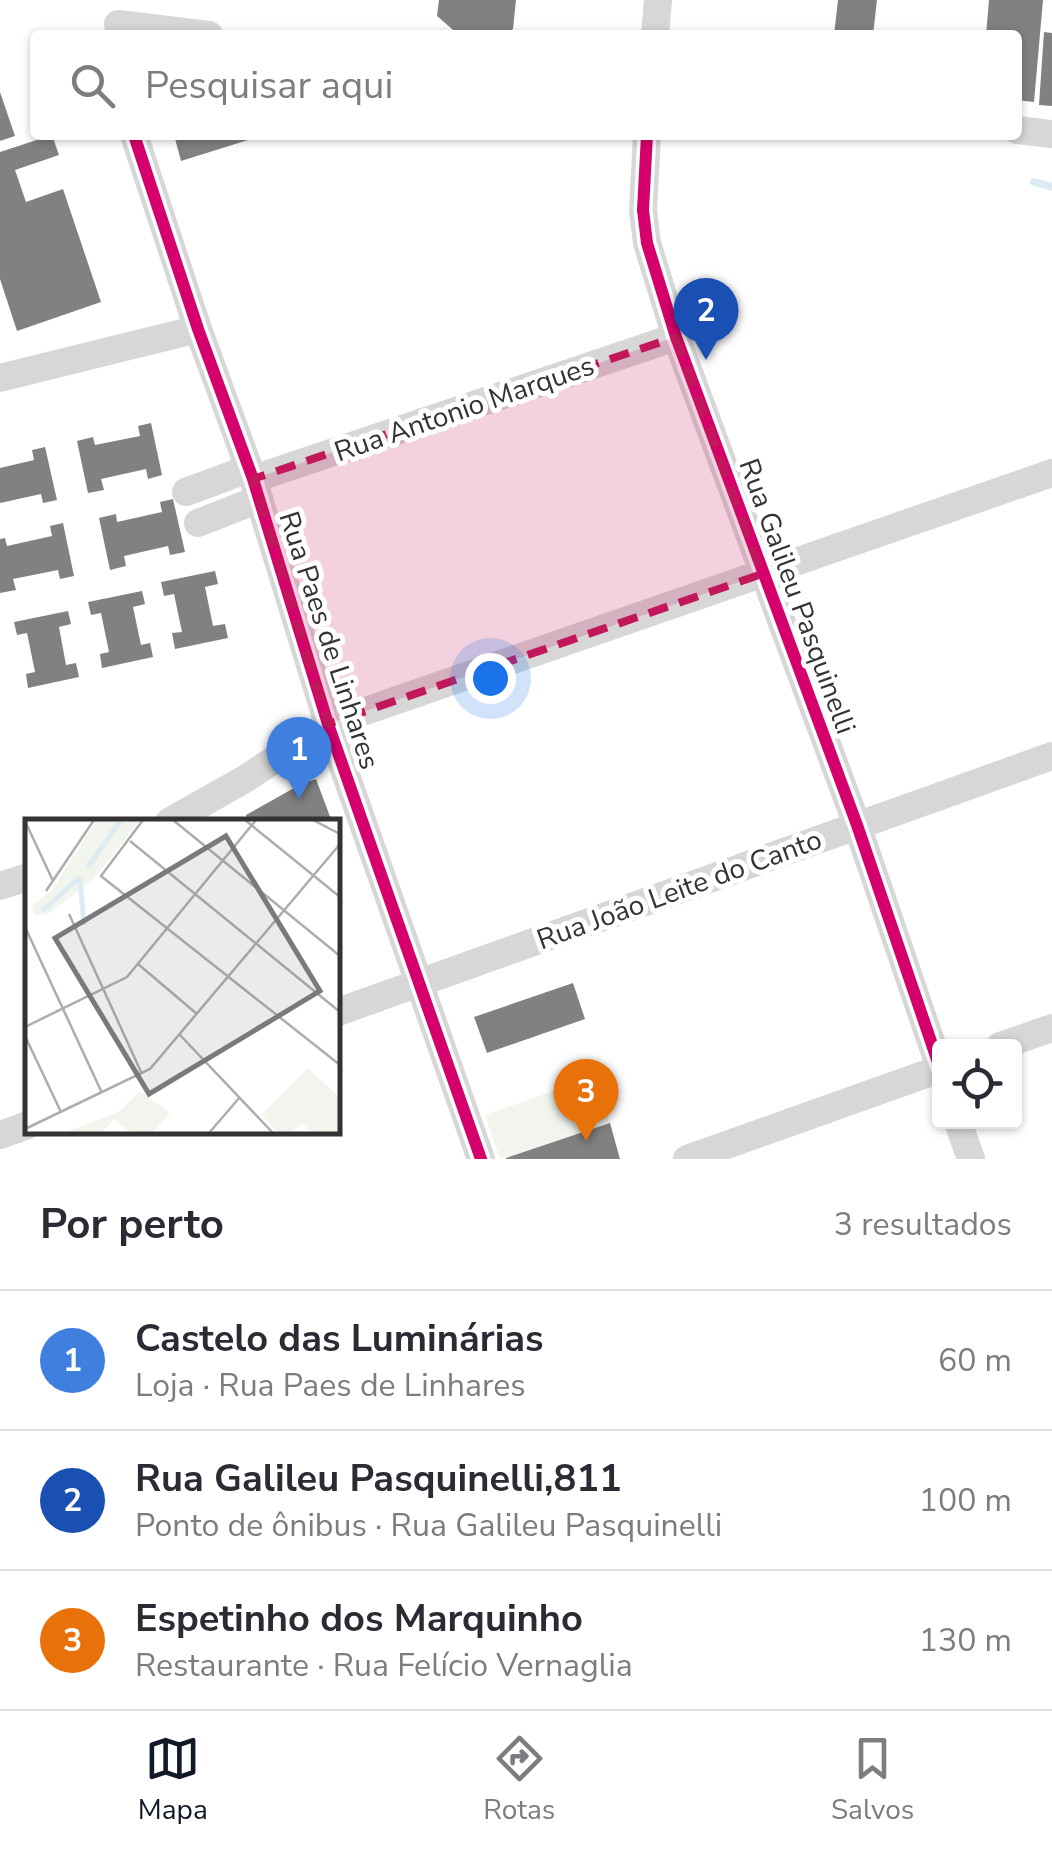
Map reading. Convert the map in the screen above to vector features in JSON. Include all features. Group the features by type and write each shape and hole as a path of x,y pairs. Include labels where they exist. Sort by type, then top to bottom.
{"street":[{"path":"655,30 658,0"},
{"path":"119,20 179,30"},
{"path":"1022,131 1052,134"},
{"name":"Rua Paes de Linhares","path":"136,140 253,482 328,724 482,1159"},
{"name":"Rua Galileu Pasquinelli","path":"647,140 647,243 676,337 857,826 932,1045"},
{"path":"0,378 198,330"},
{"name":"Rua Antonio Marques","path":"253,482 676,337"},
{"path":"174,819 246,779 328,724 1052,474"},
{"path":"186,492 217,480 253,482"},
{"path":"198,523 228,512 253,482"},
{"name":"Rua João Leite do Canto","path":"340,1011 1052,756"},
{"path":"0,886 25,878"},
{"path":"1020,1039 1052,1028"},
{"path":"687,1159 932,1071"},
{"path":"0,1135 25,1126"},
{"path":"960,1129 971,1159"}],"highlighted area":[{"path":"676,337 762,574 328,724 253,479"}],"shaded area":[{"path":"594,1077 610,1123 500,1159 485,1115"}],"building":[{"path":"439,0 516,0 511,30 453,30 437,16"},
{"path":"838,0 877,0 874,30 835,30"},
{"path":"989,0 1043,0 1034,102 1022,101 1022,30 986,30"},
{"path":"1044,32 1052,33 1052,106 1039,105"},
{"path":"0,92 15,136 0,141"},
{"path":"37,140 54,140 59,155 15,170 26,202 63,189 101,302 17,331 0,279 0,152"},
{"path":"175,140 248,140 181,161"},
{"path":"151,423 162,475 148,479 146,469 101,479 104,490 88,493 77,441 93,437 95,445 140,436 138,426"},
{"path":"45,447 57,500 43,503 41,494 0,503 0,468 34,460 32,450"},
{"path":"173,499 185,552 170,555 168,546 124,556 126,566 110,570 99,518 116,514 117,522 162,512 160,502"},
{"path":"63,523 74,576 60,579 58,570 13,579 16,590 0,593 0,539 5,538 7,546 52,536 50,526"},
{"path":"215,571 218,584 205,587 213,626 225,624 228,638 175,649 172,633 182,632 174,594 164,596 161,582"},
{"path":"142,591 145,604 133,607 141,645 150,643 153,657 102,668 100,654 109,652 101,613 91,615 88,602"},
{"path":"68,611 71,624 59,627 66,665 76,663 79,677 28,688 26,674 35,672 27,633 17,635 14,622"},
{"path":"316,779 331,819 247,819 246,815"},
{"path":"573,983 585,1019 487,1053 474,1017"},
{"path":"610,1123 620,1159 506,1159 506,1158"}],"waterway":[{"path":"1034,182 1052,187"}],"cycle path":[{"path":"136,140 253,479 328,724 481,1159"},
{"path":"647,140 643,210 647,243 676,337 857,825 932,1045"}],"place":[{"name":"Rua Galileu Pasquinelli,811","path":"706,360"},
{"name":"Castelo das Luminárias","path":"299,799"},
{"name":"Espetinho dos Marquinho","path":"586,1141"}]}
